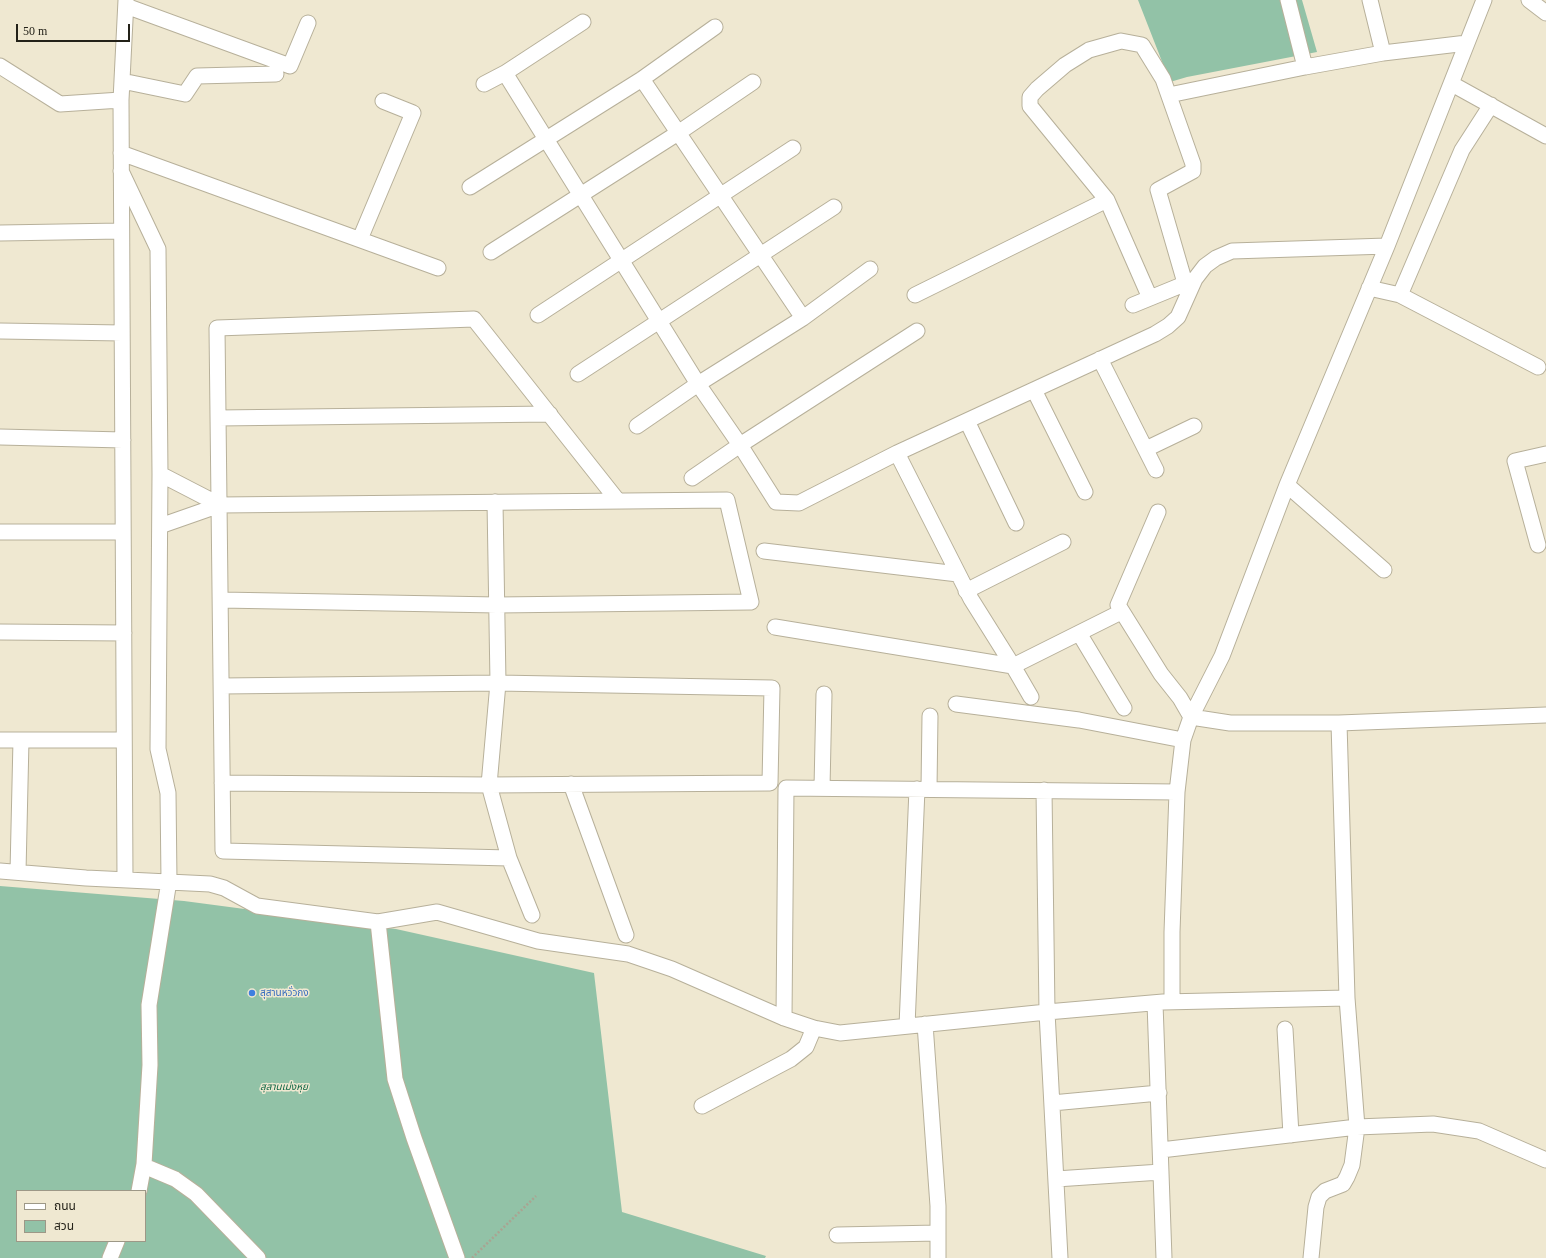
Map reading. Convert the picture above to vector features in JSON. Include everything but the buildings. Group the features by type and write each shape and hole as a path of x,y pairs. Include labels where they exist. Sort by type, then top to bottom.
{"street":[{"path":"1288,0 1304,67"},
{"path":"1370,0 1383,53"},
{"path":"1172,1002 1172,932 1177,792 1183,740 1191,717 1222,656 1287,485 1387,246 1484,0"},
{"path":"1529,0 1546,13"},
{"path":"125,879 121,100 126,3 290,66 308,23"},
{"path":"484,84 505,73 583,22"},
{"path":"470,187 642,79 714,27"},
{"path":"505,73 658,321 776,502 800,503 897,453 1154,334 1168,326 1178,317 1190,281 1158,190 1192,171 1193,164 1163,79 1142,44 1121,41 1089,50 1065,65 1030,97 1030,106 1107,200 1150,298"},
{"path":"1169,95 1304,67 1383,53 1467,43"},
{"path":"0,66 60,104 121,100"},
{"path":"122,81 185,94 197,76 276,74"},
{"path":"642,79 802,318"},
{"path":"491,252 678,133 753,82"},
{"path":"1452,84 1546,136"},
{"path":"360,240 413,113 383,101"},
{"path":"1400,295 1462,150 1491,105"},
{"path":"538,315 620,259 793,148"},
{"path":"121,153 438,268"},
{"path":"121,171 158,249 160,474 158,749 168,793 169,881 149,1005 150,1065 144,1166 139,1190"},
{"path":"915,295 1107,200"},
{"path":"578,374 834,207"},
{"path":"0,233 122,231"},
{"path":"1133,305 1190,281 1205,266 1216,258 1232,251 1387,246"},
{"path":"637,426 698,384 802,318 870,269"},
{"path":"1369,288 1400,295 1538,367"},
{"path":"509,858 223,851 217,328 474,319 618,501"},
{"path":"0,331 122,333"},
{"path":"692,478 740,445 917,331"},
{"path":"1100,359 1156,470"},
{"path":"1034,390 1085,492"},
{"path":"218,418 550,414"},
{"path":"967,421 1016,523"},
{"path":"1146,449 1194,426"},
{"path":"0,437 123,440"},
{"path":"897,453 966,591 1031,697"},
{"path":"1538,545 1515,461 1546,454"},
{"path":"160,474 220,505"},
{"path":"1287,485 1384,570"},
{"path":"160,526 220,505 727,500 751,602 496,605 221,600"},
{"path":"495,502 498,683 489,785 509,858 532,915"},
{"path":"1158,512 1118,605 1161,674 1180,698 1191,717"},
{"path":"0,532 123,532"},
{"path":"966,591 1063,542"},
{"path":"764,551 958,574"},
{"path":"775,626 1013,666 1121,612"},
{"path":"0,632 124,633"},
{"path":"1079,633 1124,708"},
{"path":"222,686 498,683 772,688 770,783 489,785 222,783"},
{"path":"822,788 824,694"},
{"path":"956,704 1079,720 1183,740"},
{"path":"1191,717 1230,723 1339,723 1546,714"},
{"path":"907,1026 923,789 930,716"},
{"path":"1311,1258 1318,1197 1325,1191 1343,1184 1347,1177 1352,1165 1357,1127 1347,998 1339,723"},
{"path":"0,740 124,740"},
{"path":"18,872 21,740"},
{"path":"571,784 626,935"},
{"path":"784,1018 786,788 1177,792"},
{"path":"1044,790 1047,1012 1060,1258"},
{"path":"0,871 210,884 224,888 257,906 276,910 378,922 437,912 538,941 628,954 672,969 784,1018 814,1028 840,1033 1047,1012 1155,1003 1347,998"},
{"path":"378,922 395,1079 414,1138 457,1258"},
{"path":"1155,1003 1164,1258"},
{"path":"925,1024 938,1206 938,1258"},
{"path":"702,1106 791,1059 806,1047 814,1028"},
{"path":"1286,1029 1291,1135"},
{"path":"1052,1103 1159,1093"},
{"path":"1161,1150 1357,1127 1433,1124 1479,1131 1546,1160"},
{"path":"144,1166 175,1179 196,1194 258,1258"},
{"path":"1056,1179 1161,1172"},
{"path":"837,1235 938,1233"},
{"path":"110,1258 117,1242"}],"path":[{"path":"472,1258 536,1196"}],"green space":[{"path":"1138,0 1302,0 1317,52 1187,77 1170,82"},
{"name":"สุสานเม่งหุย","path":"0,886 184,901 396,929 594,973 622,1212 766,1256 765,1258 0,1258"}],"place":[{"name":"สุสานหวั่วกง","path":"252,993"}]}
